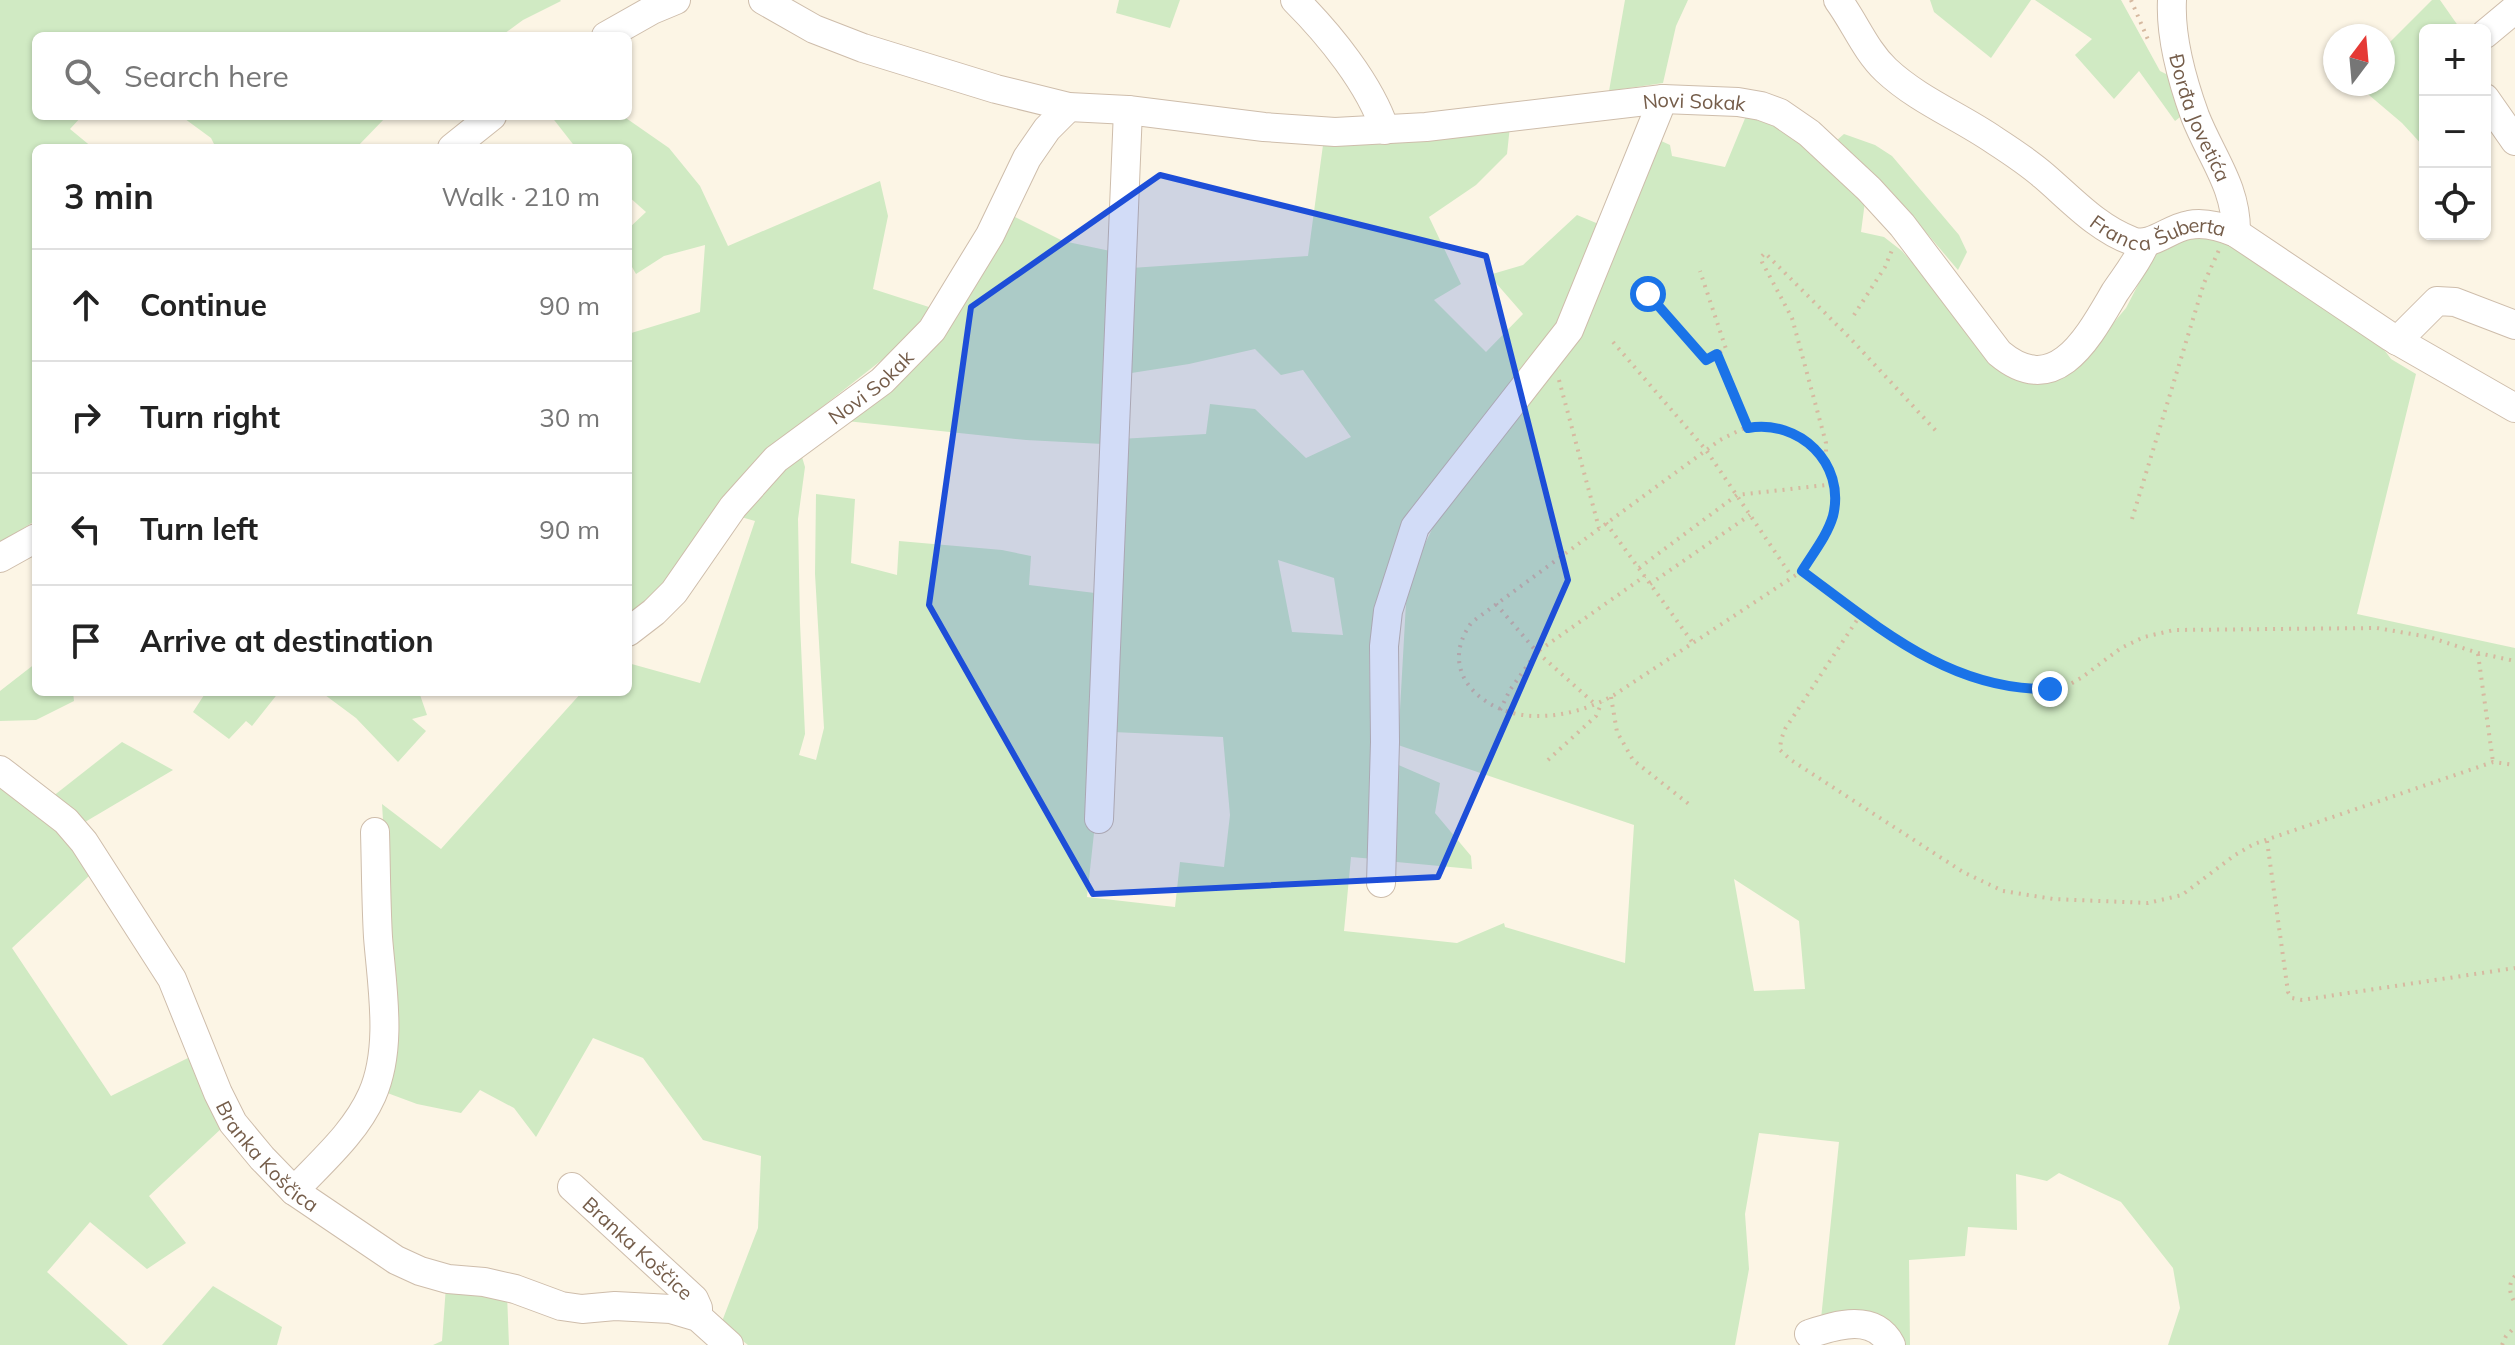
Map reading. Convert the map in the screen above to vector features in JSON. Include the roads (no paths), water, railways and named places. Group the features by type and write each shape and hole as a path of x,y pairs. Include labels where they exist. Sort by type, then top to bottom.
{"street":[{"path":"613,32 676,0"},
{"name":"Novi Sokak","path":"763,0 814,29 863,48 996,89 1069,107 1128,110 1335,132 1385,130 1663,99 1738,102 1780,113 1809,133 1902,225 1999,353 2009,361 2041,371 2070,357 2086,339 2145,244"},
{"path":"1295,0 1364,85 1378,108 1385,130"},
{"name":"Franca Šuberta","path":"1838,0 1864,44 1902,84 2005,147 2100,225 2134,242 2145,244 2170,230 2189,225 2231,231 2397,341 2515,408"},
{"name":"Đorđa Jovetića","path":"2172,0 2171,18 2180,66 2196,117 2236,207 2231,231"},
{"path":"2491,29 2515,9"},
{"path":"1381,883 1384,646 1388,611 1415,527 1569,330 1663,99"},
{"name":"Novi Sokak","path":"632,629 674,592 733,507 776,459 882,381 932,330 990,235 1027,158 1047,129 1069,107"},
{"path":"2491,107 2515,141"},
{"path":"1099,819 1128,110"},
{"path":"457,144 487,120"},
{"path":"2397,341 2437,301 2455,302 2515,325"},
{"path":"0,558 32,540"},
{"name":"Branka Koščica","path":"0,770 66,821 84,842 172,979 233,1123 294,1191 383,1251 420,1271 448,1279 515,1289 561,1306 582,1309 671,1309 698,1317"},
{"path":"294,1191 351,1131 378,1079 384,1028 384,992 378,935 375,832"},
{"name":"Branka Koščice","path":"572,1187 694,1299 698,1317 729,1345"},
{"path":"1809,1334 1840,1324 1858,1324 1880,1331 1891,1345"}]}
